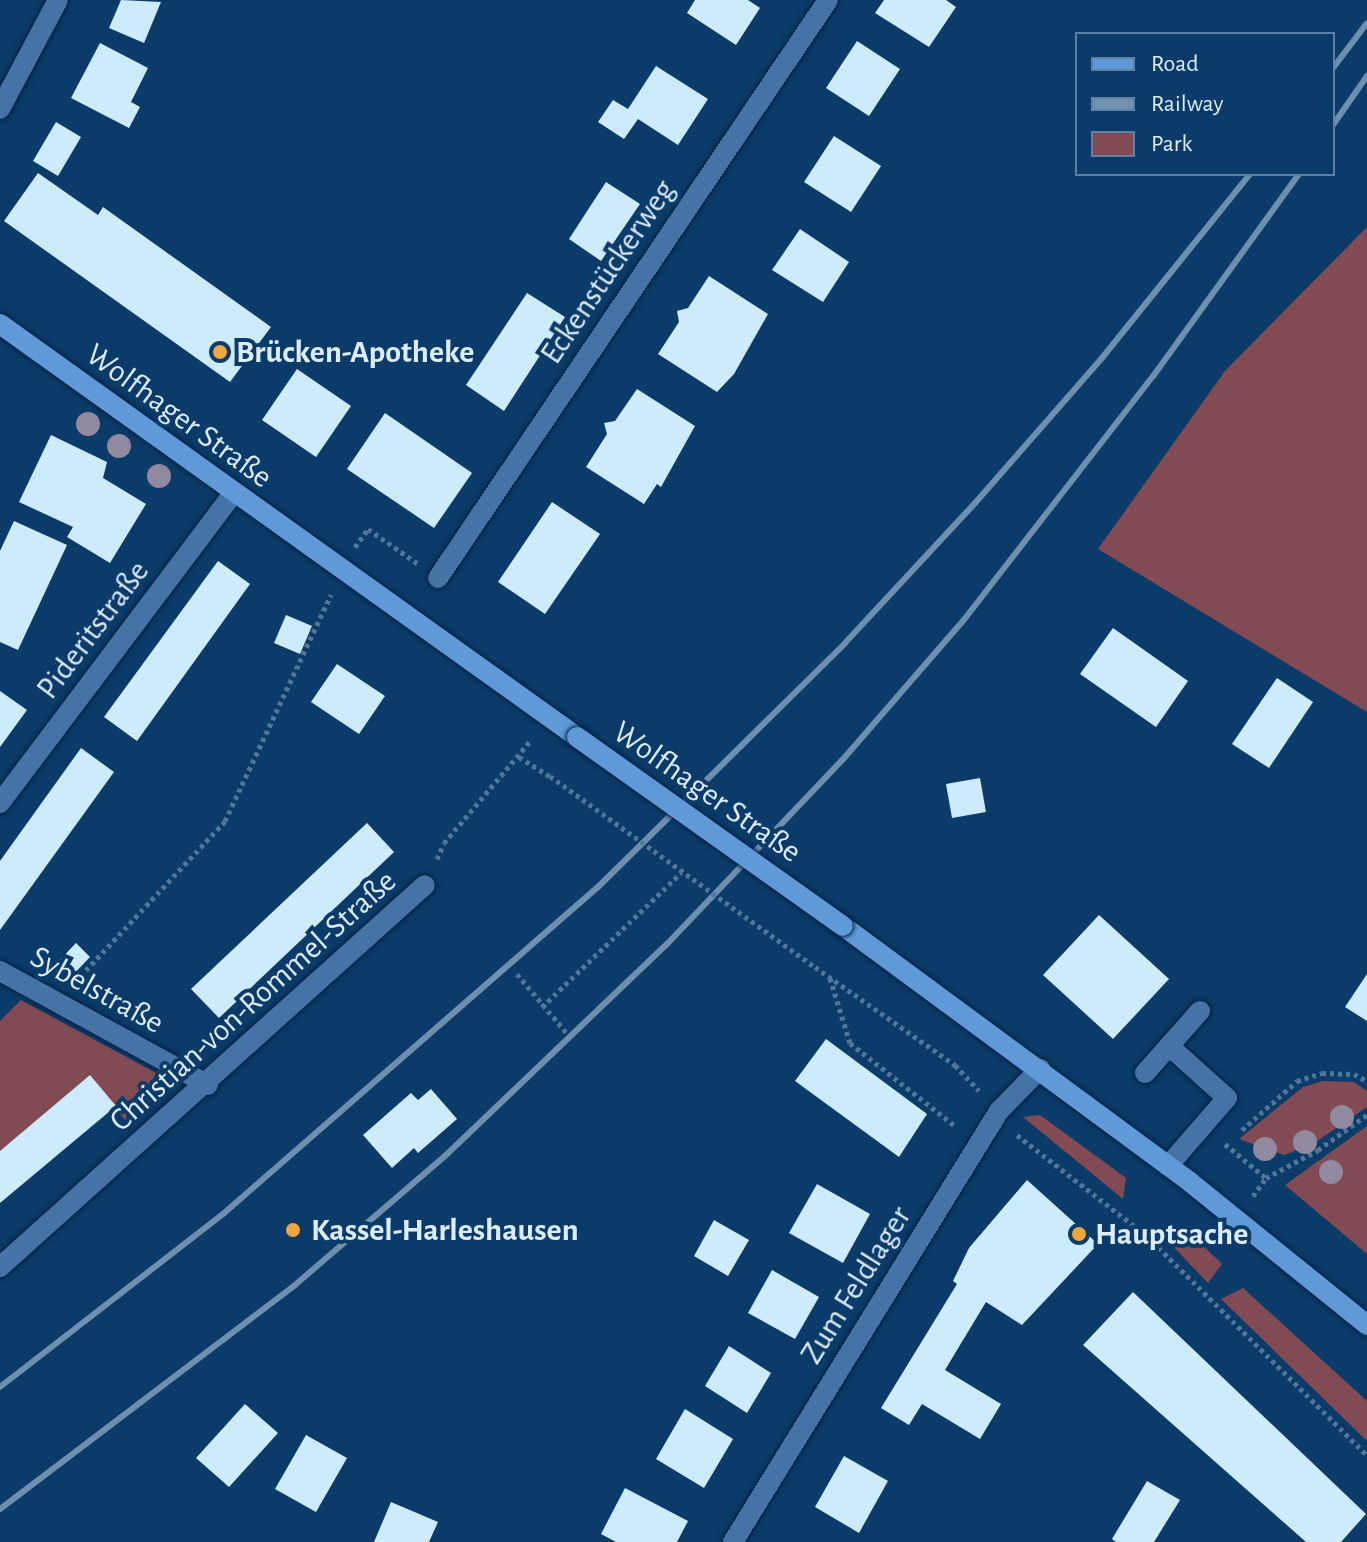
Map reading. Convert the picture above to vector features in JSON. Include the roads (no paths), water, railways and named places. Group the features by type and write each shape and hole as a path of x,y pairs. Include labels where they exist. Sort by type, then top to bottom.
{"main road":[{"name":"Wolfhager Straße","path":"0,324 1040,1069 1168,1166 1367,1325"}],"street":[{"path":"0,109 58,0"},
{"name":"Eckenstückerweg","path":"438,578 828,0"},
{"name":"Pideritstraße","path":"0,803 234,493"},
{"name":"Christian-von-Rommel-Straße","path":"0,1267 208,1085 425,885"},
{"name":"Sybelstraße","path":"0,971 208,1085"},
{"path":"1145,1073 1200,1011"},
{"path":"1168,1166 1227,1098 1169,1046"},
{"name":"Zum Feldlager","path":"733,1542 999,1111 1040,1069"}],"railway":[{"path":"1335,65 1367,23"},
{"path":"1335,122 1367,76"},
{"path":"0,1387 223,1214 598,887 845,643 976,502 1102,358 1248,176"},
{"path":"0,1509 295,1285 445,1156 668,943 845,757 963,621 1154,375 1298,176"}],"place":[{"name":"Brücken-Apotheke","path":"220,352"},
{"name":"Kassel-Harleshausen","path":"293,1230"},
{"name":"Hauptsache","path":"1079,1234"}]}
